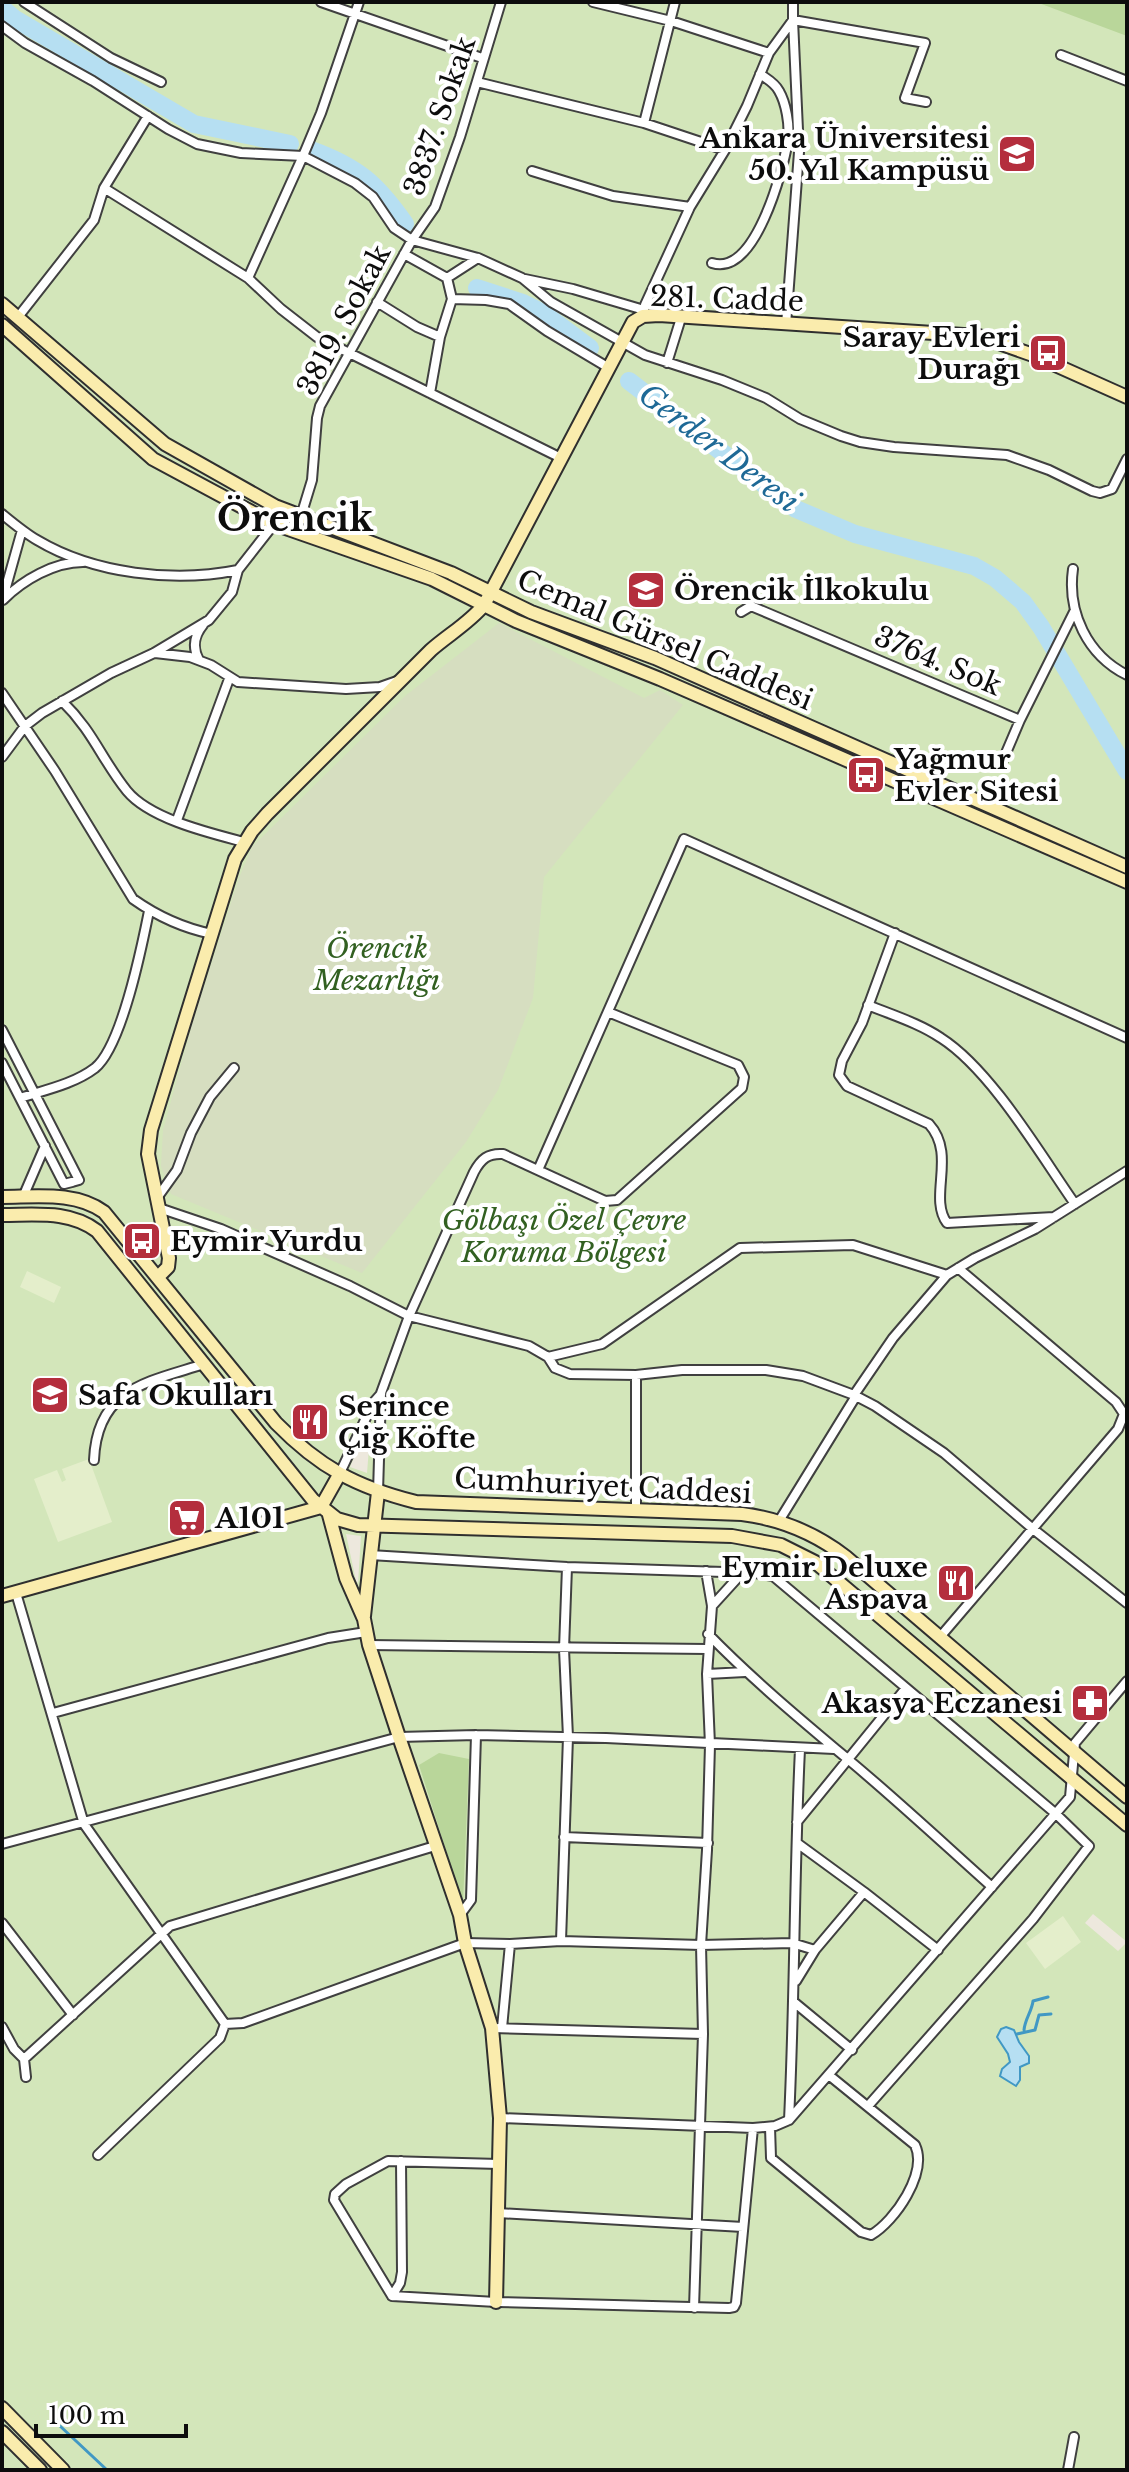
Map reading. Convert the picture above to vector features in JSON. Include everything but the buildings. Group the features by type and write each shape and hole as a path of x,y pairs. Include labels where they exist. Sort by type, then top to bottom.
{"street":[{"path":"24,2 111,58 161,82"},
{"path":"321,2 482,58"},
{"path":"248,278 321,113 359,2"},
{"name":"3837. Sokak","path":"412,240 439,197 501,2"},
{"path":"593,2 671,21 769,53"},
{"path":"644,123 675,2"},
{"path":"786,325 799,152 793,2"},
{"path":"2,26 25,43 184,138 214,149 303,156 355,183 373,197 394,228 412,240 478,258 522,278 573,289 643,313 690,207 725,150 769,53 793,20"},
{"path":"793,20 925,43 905,98 926,102"},
{"path":"1061,55 1127,81"},
{"path":"712,263 723,265 731,262 743,255 750,245 764,218 784,157 788,127 781,94 760,74"},
{"path":"477,82 644,123 725,150"},
{"path":"18,317 94,220 104,188 148,116"},
{"path":"532,171 613,196 690,207"},
{"path":"104,188 248,278 317,337 561,458"},
{"name":"3819. Sokak","path":"301,516 312,480 320,406 412,240"},
{"path":"404,254 447,278 452,299 440,337 430,393"},
{"path":"447,278 478,258"},
{"path":"522,278 551,302 645,355 766,398 800,419 860,442 943,452 1007,455 1033,463 1082,488 1100,493 1112,489 1127,459"},
{"path":"452,299 496,300 509,304 609,368"},
{"path":"377,302 417,327 440,337"},
{"name":"Cemal Gürsel Caddesi","path":"2,304 165,444 275,506 451,573 531,612 655,658 1127,867"},
{"name":"281. Cadde","path":"484,605 623,340 633,322 643,313 979,336 1033,355 1127,397"},
{"path":"667,363 681,318"},
{"name":"Cemal Gürsel Caddesi","path":"3,329 153,459 274,524 432,579 484,605 1127,882"},
{"path":"2,514 37,541 87,562"},
{"path":"199,661 194,652 194,642 200,628 232,592 238,570 274,524"},
{"path":"2,601 22,530"},
{"path":"2,601 14,588 71,562 169,575 238,570"},
{"path":"1073,569 1070,589 1074,612 1087,638 1114,668 1127,675"},
{"path":"158,1277 168,1267 169,1258 148,1154 151,1130 235,859 244,842 267,814 401,679 484,605"},
{"name":"3764. Sok","path":"741,612 751,606 1020,720"},
{"path":"1000,767 1074,612"},
{"path":"2,757 25,726 62,701 209,620"},
{"path":"154,653 199,661 211,665 229,679 255,684 346,689 380,687 401,679"},
{"path":"177,820 229,679"},
{"path":"2,693 133,899 149,911 193,930 212,934"},
{"path":"62,701 87,728 128,793 144,805 203,831 244,842"},
{"path":"538,1170 684,839 1127,1038"},
{"path":"20,1098 79,1077 95,1067 107,1054 131,984 149,911"},
{"path":"895,933 839,1075 847,1086 929,1124 938,1134 942,1149 944,1220 953,1224 1054,1217"},
{"path":"868,1005 932,1033 965,1057 985,1079 1075,1204"},
{"path":"366,1632 370,1555 378,1492 381,1393 409,1316 474,1172 483,1159 492,1154 503,1154 605,1201 617,1200 742,1088 744,1077 738,1065 608,1012"},
{"path":"2,1030 79,1180 64,1184 2,1063"},
{"path":"158,1203 177,1170 191,1133 210,1097 234,1068"},
{"path":"23,1197 45,1146"},
{"path":"779,1521 893,1338 947,1275 1035,1229 1127,1171"},
{"path":"72,1182 81,1200 77,1218"},
{"path":"2,1197 81,1200"},
{"name":"Cumhuriyet Caddesi","path":"81,1200 104,1212 276,1423 322,1465 339,1475 378,1492 427,1503 742,1514 779,1521 832,1546 1127,1797"},
{"path":"158,1203 350,1286 409,1316 529,1346 548,1357 555,1368 570,1374 766,1370 803,1376 855,1395 944,1453 1127,1603"},
{"path":"2,1215 77,1218 97,1231 325,1511 460,1915 465,1943 497,2028"},
{"path":"548,1357 602,1344 740,1248 853,1245 947,1275"},
{"path":"130,1271 144,1259"},
{"path":"940,1637 1118,1429 1125,1416 1116,1402 958,1268"},
{"path":"158,1305 171,1294"},
{"path":"94,1460 96,1443 107,1414 126,1392 138,1385 204,1364"},
{"path":"636,1375 636,1511"},
{"path":"325,1511 373,1403 381,1393"},
{"path":"2,1596 325,1511"},
{"name":"Cumhuriyet Caddesi","path":"325,1511 345,1522 373,1526 732,1536 781,1545 815,1562 1127,1825"},
{"path":"370,1555 567,1567 765,1574 782,1582 1055,1813 1089,1846 1033,1919 868,2106"},
{"path":"561,1941 568,1737 564,1649 567,1567"},
{"path":"694,2308 703,2034 701,1945 708,1843 710,1745 707,1649 712,1606 706,1571"},
{"path":"712,1606 742,1573"},
{"path":"16,1593 84,1824 225,2024"},
{"path":"53,1713 313,1642 366,1632 564,1649 707,1649"},
{"path":"708,1634 745,1672 992,1887"},
{"path":"707,1674 745,1672"},
{"path":"500,2118 753,2128 770,2127 789,2120 1070,1797 1075,1743 1127,1681"},
{"path":"797,1823 906,1688"},
{"path":"460,1915 471,1900 476,1735"},
{"path":"2,1844 399,1737 568,1737 834,1749"},
{"path":"789,2120 795,2003 792,1943 800,1749"},
{"path":"564,1837 708,1843"},
{"path":"797,1843 938,1950"},
{"path":"24,2059 170,1926 435,1846"},
{"path":"795,1981 815,1950 864,1892"},
{"path":"2,1923 73,2015"},
{"path":"225,2024 243,2023 465,1943 792,1943 815,1950"},
{"path":"496,2302 500,2118 497,2028 510,1944"},
{"path":"795,2003 852,2050"},
{"path":"98,2155 220,2038 225,2024"},
{"path":"497,2028 703,2034"},
{"path":"3,2031 24,2059 26,2077"},
{"path":"770,2127 771,2158 861,2232 871,2235 880,2230 915,2184 919,2153 915,2145 830,2076"},
{"path":"392,2296 496,2302 734,2307 753,2128"},
{"path":"392,2296 334,2200 335,2194 346,2184 388,2161 499,2164"},
{"path":"392,2296 402,2272 401,2161"},
{"path":"498,2213 743,2227"},
{"path":"2,2408 63,2470"},
{"path":"2,2432 40,2470"},
{"path":"1068,2470 1074,2437"}],"green space":[{"name":"Gölbaşı Özel Çevre Koruma Bölgesi","path":"2,2 1127,2 1127,2470 2,2470"},
{"path":"1036,2 1127,2 1127,36"},
{"name":"Örencik Mezarlığı","path":"499,623 644,698 660,690 683,705 544,877 533,998 498,1090 466,1142 362,1273 171,1194 161,1166 163,1130 193,1021 252,847 405,696"},
{"path":"27,1271 61,1287 54,1303 20,1287"},
{"path":"89,1459 112,1522 58,1542 34,1479 57,1470 62,1482 66,1480 62,1469"},
{"path":"439,1753 469,1759 463,1904 419,1765"},
{"path":"1063,1916 1081,1942 1045,1969 1026,1943"}],"shaded area":[{"path":"371,1423 367,1473 350,1467"},
{"path":"346,1534 361,1536 358,1583 356,1581"},
{"path":"1093,1914 1127,1942 1118,1951 1085,1923"}],"water":[{"path":"1006,2027 1014,2030 1029,2056 1029,2063 1020,2067 1020,2080 1016,2086 1000,2076 1002,2069 1010,2062 997,2037"}],"waterway":[{"name":"Gerder Deresi","path":"2,8 15,19 194,124 290,144"},
{"name":"Gerder Deresi","path":"311,150 342,163 365,178 405,224"},
{"name":"Gerder Deresi","path":"477,288 543,313 590,348"},
{"name":"Gerder Deresi","path":"629,381 796,509 855,534 974,566 995,578 1023,602 1041,627 1127,771"},
{"path":"1024,2030 1033,2001 1048,1997"},
{"path":"1017,2034 1035,2030 1039,2015 1051,2014"},
{"path":"60,2426 107,2470"}],"place":[{"name":"Ankara Üniversitesi 50. Yıl Kampüsü","path":"1017,154"},
{"name":"Saray Evleri Durağı","path":"1048,353"},
{"name":"Örencik İlkokulu","path":"646,590"},
{"name":"Yağmur Evler Sitesi","path":"866,775"},
{"name":"Eymir Yurdu","path":"142,1241"},
{"name":"Safa Okulları","path":"50,1395"},
{"name":"Serince Çiğ Köfte","path":"310,1422"},
{"name":"A101","path":"187,1518"},
{"name":"Eymir Deluxe Aspava","path":"956,1583"},
{"name":"Akasya Eczanesi","path":"1090,1703"}],"district":[{"name":"Örencik","path":"295,518"}]}
